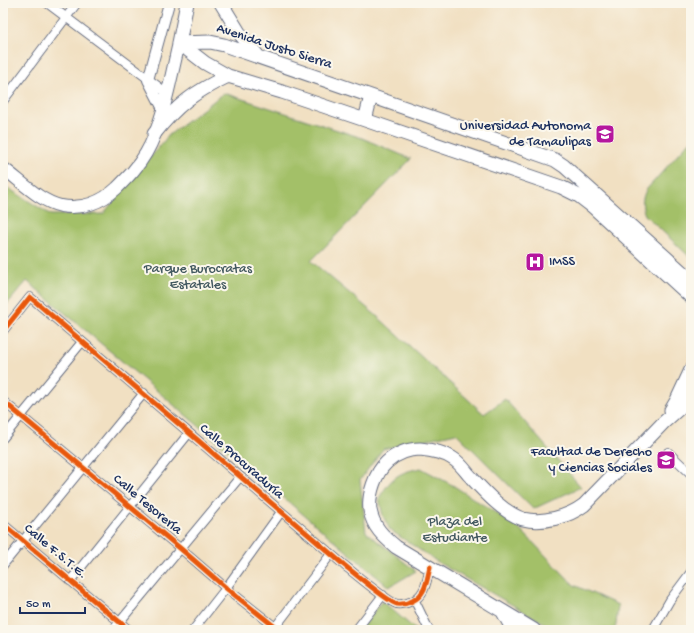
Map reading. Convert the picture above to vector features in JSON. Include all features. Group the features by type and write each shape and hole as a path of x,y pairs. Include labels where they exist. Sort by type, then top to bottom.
{"main road":[{"path":"3,168 44,199 61,206 78,207 98,202 117,187 133,172 143,157 154,134 163,109 188,3"},
{"path":"221,3 240,34 258,56"},
{"name":"Avenida Justo Sierra","path":"178,43 210,42 258,56 555,160 564,166 691,280"},
{"path":"178,43 205,63 228,76 282,92 365,120 561,188 579,196 592,206 691,297"},
{"path":"154,134 169,115 186,99 206,86 228,76"},
{"path":"365,120 371,96"},
{"path":"663,423 677,400 691,370"},
{"path":"534,630 396,547 382,536 374,525 370,510 374,484 384,465 394,456 404,452 416,449 427,450 451,457 460,464 492,498 509,512 523,519 539,521 564,516 576,511 584,505 663,423 691,398"},
{"path":"502,610 513,630"}],"street":[{"path":"47,3 167,93"},
{"path":"3,101 77,3"},
{"path":"163,109 148,80 168,3"},
{"name":"Calle Procuraduría","path":"3,331 30,297 331,554 395,604 405,604 415,601"},
{"path":"3,438 82,342"},
{"path":"3,565 144,393"},
{"name":"Calle Tesorería","path":"3,401 130,506 274,629"},
{"path":"70,580 189,433"},
{"path":"668,452 691,474"},
{"path":"113,630 240,477"},
{"path":"193,630 226,588 281,512"},
{"name":"Calle F.S.T.E.","path":"3,524 129,630"},
{"path":"274,629 331,554"},
{"path":"429,630 415,601 423,591 430,567"},
{"path":"654,630 670,600 691,572"},
{"path":"356,630 383,595"}],"green space":[{"name":"Parque Burocratas Estatales","path":"224,93 362,138 411,159 311,261 378,317 484,414 505,399 581,487 533,509 456,433 383,449 360,480 366,532 416,571 389,587 27,281 3,309 3,185 51,215 103,214 169,135"},
{"path":"691,140 691,258 645,215 642,202 646,190"},
{"name":"Plaza del Estudiante","path":"421,468 454,486 519,528 574,585 618,605 614,630 556,630 439,563 390,530 383,516 379,498 396,477 406,472"},
{"path":"382,601 416,630 360,630"}],"cycle path":[{"path":"3,331 30,297 344,565 379,593 393,602 397,604 405,604 418,597 426,585 430,567"},
{"path":"3,401 226,588 275,627"},
{"path":"3,524 129,630"}],"place":[{"name":"Universidad Autonoma de Tamaulipas","path":"605,134"},
{"name":"IMSS","path":"535,262"},
{"name":"Facultad de Derecho y Ciencias Sociales","path":"666,460"}]}
